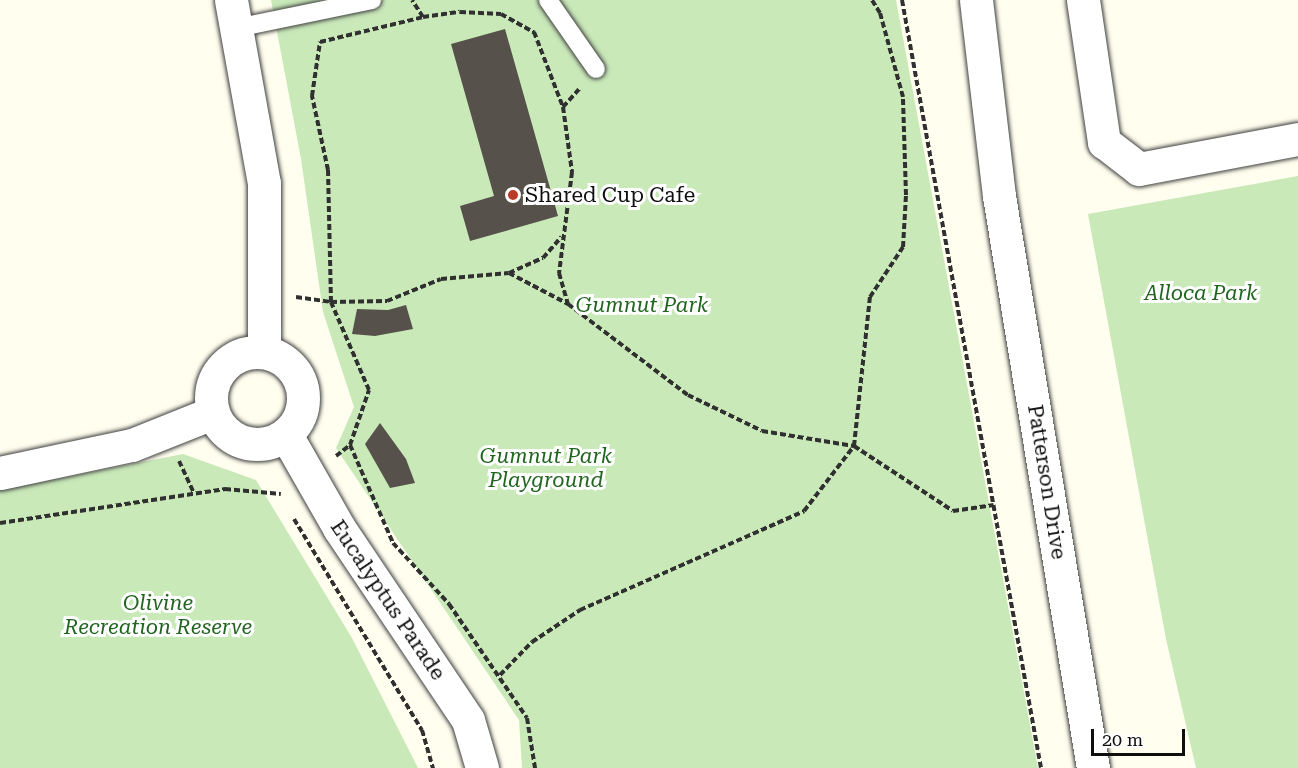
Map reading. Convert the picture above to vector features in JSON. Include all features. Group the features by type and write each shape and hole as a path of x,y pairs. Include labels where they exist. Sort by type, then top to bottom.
{"street":[{"name":"Patterson Drive","path":"954,0 999,196"},
{"name":"Patterson Drive","path":"976,0 999,196 1093,768"},
{"path":"1083,0 1104,142 1139,169 1298,139"},
{"path":"233,14 264,183 264,351"},
{"path":"264,351 292,367 303,387 299,420 286,435 255,445 239,441 225,432 212,412 212,389 222,367 235,357 264,351"},
{"path":"0,473 132,445 212,412"},
{"name":"Eucalyptus Parade","path":"286,435 339,528 468,720 482,768"}],"lane":[{"path":"233,14 372,0"},
{"path":"548,0 596,69"}],"path":[{"path":"412,0 423,16"},
{"path":"500,675 532,642 580,610 804,511 854,446 870,297 903,247 906,195 903,98 880,13 872,0"},
{"path":"902,0 1041,768"},
{"path":"0,523 225,489 280,493 310,477 350,445 369,390 330,302 328,170 312,96 320,42 423,16 460,12 501,14 534,33 563,107 572,172 559,273 568,304"},
{"path":"264,293 330,302 387,301 441,279 509,273 543,258 562,236"},
{"path":"509,273 568,304 688,395 762,431 854,446 953,511 994,505"},
{"path":"350,445 393,543 449,604 500,675 527,718 535,768"},
{"path":"280,493 285,503"},
{"path":"290,512 309,550 422,730 433,768"}],"green space":[{"name":"Gumnut Park","path":"271,0 896,0 1038,768 522,768 519,720 336,448 354,407 323,312 301,159"},
{"name":"Alloca Park","path":"1298,176 1298,768 1196,768 1166,639 1088,214"},
{"name":"Olivine Recreation Reserve","path":"183,454 256,480 352,638 418,768 0,768 0,490"}],"building":[{"path":"505,29 558,216 470,241 460,206 494,196 451,44"},
{"path":"406,305 413,329 375,336 352,334 357,309 388,310"},
{"path":"380,423 406,459 415,483 390,488 365,444"}],"place":[{"name":"Shared Cup Cafe","path":"513,195"}],"park label":[{"name":"Gumnut Park Playground","path":"546,468"}]}
